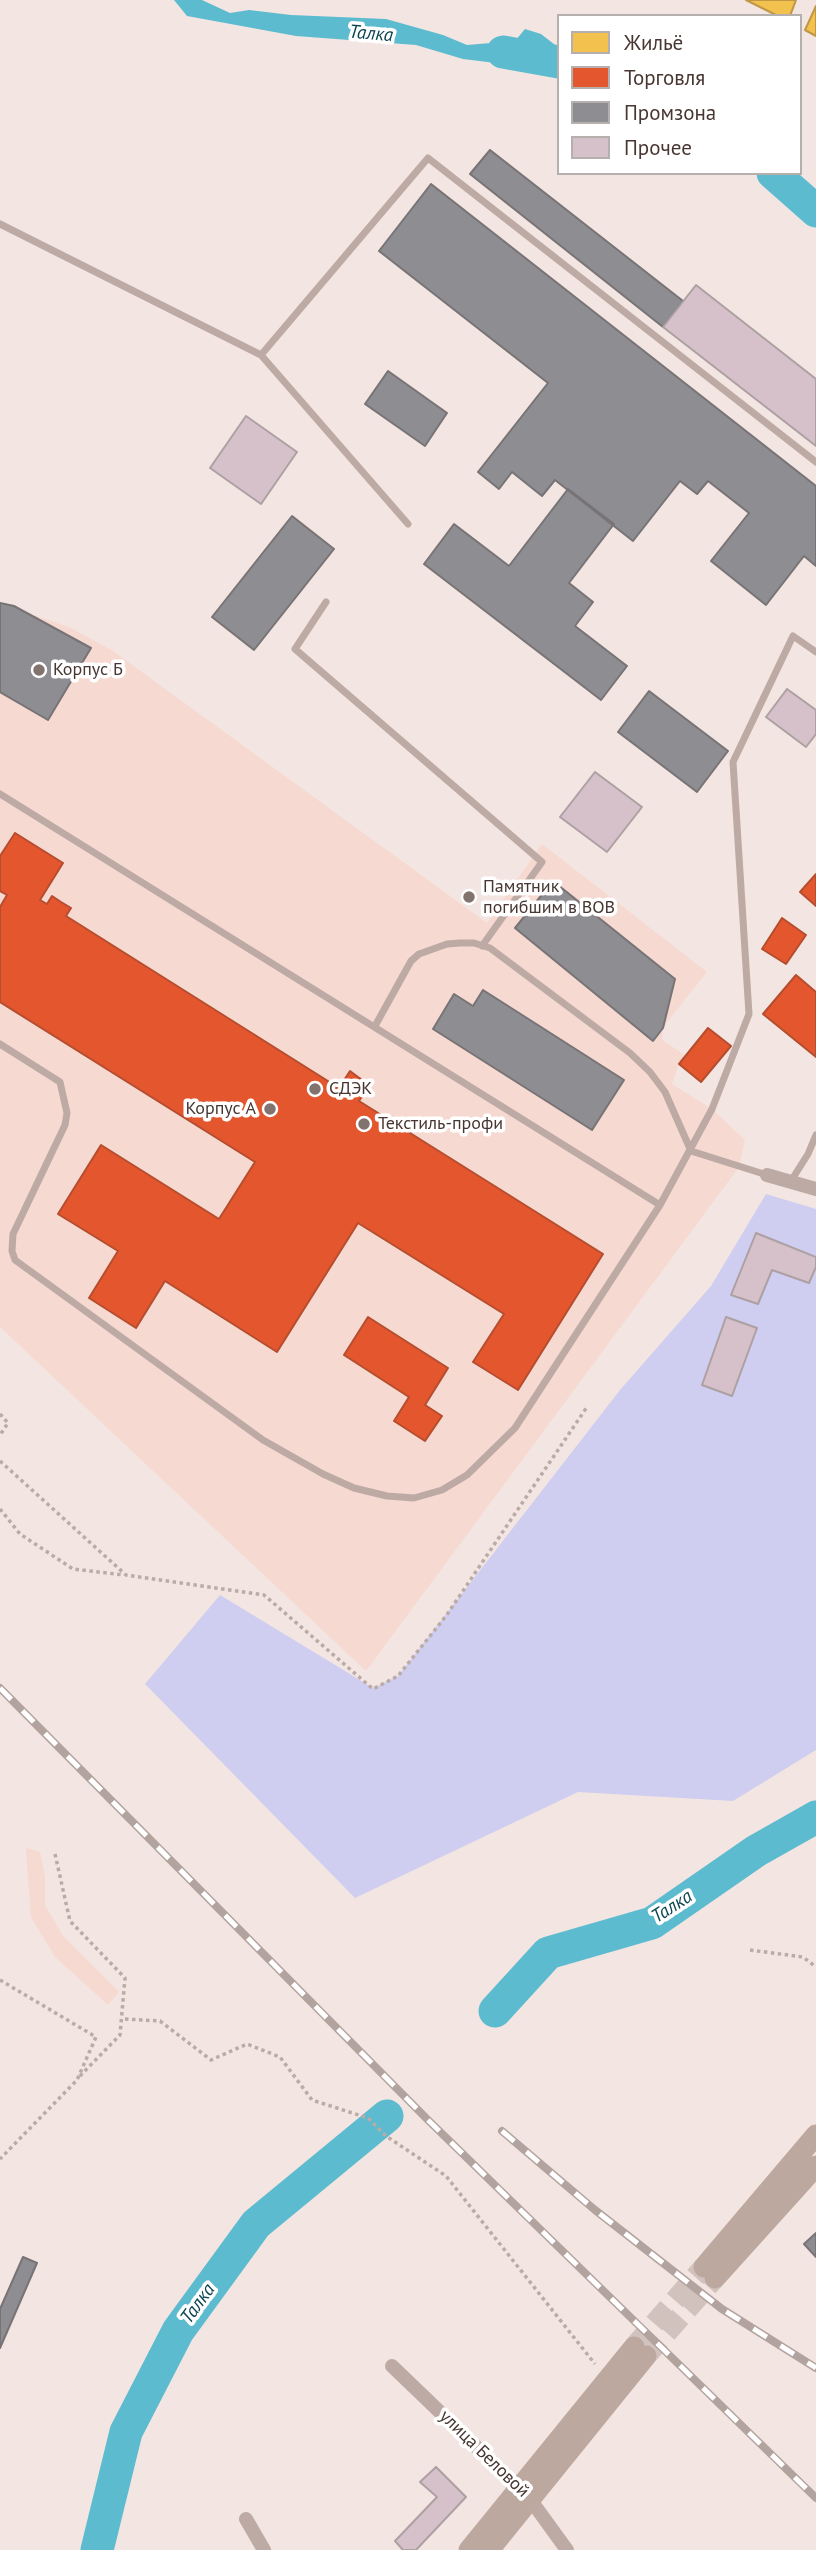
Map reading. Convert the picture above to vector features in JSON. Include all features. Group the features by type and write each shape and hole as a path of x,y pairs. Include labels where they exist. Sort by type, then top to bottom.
{"main road":[{"path":"710,2272 805,2168 816,2135"},
{"path":"469,2550 525,2493 640,2351"},
{"path":"489,2550 525,2493"}],"street":[{"path":"767,1175 816,1189"},
{"name":"улица Беловой","path":"392,2366 525,2493 567,2550"},
{"path":"246,2519 264,2550"}],"lane":[{"path":"261,355 428,158 816,462"},
{"path":"0,224 261,355 408,524"},
{"path":"326,602 295,649 542,862 482,946"},
{"path":"0,1044 60,1082 67,1113 65,1125 13,1234 12,1251 15,1261 262,1440 323,1474 354,1488 387,1496 414,1498 442,1490 467,1475 515,1428 660,1205 712,1109 749,1014 733,762 793,636 816,652"},
{"path":"0,794 660,1205"},
{"path":"375,1026 411,961 419,954 447,944 474,943 491,948 630,1053 650,1072 665,1092 691,1151 767,1175"},
{"path":"791,1182 812,1152 816,1135"}],"path":[{"path":"0,1509 20,1534 74,1569 264,1595 373,1689 398,1676 446,1616 587,1407"},
{"path":"0,1414 8,1423 0,1435"},
{"path":"0,1461 126,1575"},
{"path":"0,2159 120,2035 125,1978 70,1921 55,1854"},
{"path":"750,1950 803,1957 816,1967"},
{"path":"0,1980 96,2037 76,2080"},
{"path":"125,2019 160,2021 211,2060 247,2044 280,2057 313,2100 368,2118 386,2136 446,2176 598,2368"}],"shaded area":[{"name":"Текстиль-профи","path":"0,603 71,628 113,651 487,923 542,844 707,972 663,1027 662,1040 686,1056 679,1064 672,1084 712,1109 745,1140 739,1167 366,1671 0,1327"},
{"path":"766,1194 816,1209 816,1750 733,1801 578,1792 355,1898 145,1684 220,1595 373,1688 398,1676 620,1390 711,1286"},
{"path":"26,1848 40,1852 45,1877 45,1905 63,1936 119,1992 108,2005 55,1957 31,1917"}],"water":[{"path":"174,0 202,0 230,13 249,10 291,15 386,19 443,35 467,45 515,41 525,29 541,34 557,46 557,57 520,66 463,59 416,45 296,36 187,16"}],"building: Жильё":[{"path":"746,0 796,0 791,14 774,14"},
{"path":"816,6 816,36 805,30"}],"building: Торговля":[{"name":"Корпус А","path":"15,833 63,863 40,900 47,904 52,896 71,908 66,916 339,1088 350,1071 370,1085 359,1101 603,1254 518,1390 473,1362 504,1314 358,1223 277,1352 165,1281 136,1328 89,1298 118,1251 58,1214 101,1145 219,1219 255,1162 0,1002 0,907 7,895 0,891 0,856"},
{"path":"816,874 816,906 800,892"},
{"path":"782,918 806,935 786,964 762,949"},
{"path":"796,975 816,992 816,1057 763,1014"},
{"path":"708,1028 731,1046 701,1082 679,1064"},
{"path":"368,1317 448,1368 425,1405 442,1416 425,1441 394,1421 409,1397 344,1355"}],"building: Промзона":[{"path":"490,150 683,301 663,327 470,174"},
{"path":"431,184 816,486 816,566 804,556 766,605 711,561 749,513 708,481 697,494 680,481 633,541 555,480 542,496 512,472 499,489 478,472 548,383 379,251"},
{"path":"388,371 447,413 425,446 365,404"},
{"path":"568,489 614,524 569,583 593,602 575,626 627,666 601,700 424,564 454,524 509,566"},
{"path":"292,516 334,549 254,650 212,617"},
{"name":"Корпус Б","path":"0,603 14,606 91,648 48,720 0,692"},
{"path":"649,691 728,751 697,792 618,732"},
{"path":"553,881 675,979 663,1028 653,1041 515,928"},
{"path":"483,990 624,1080 592,1130 433,1029 454,994 473,1006"},
{"path":"816,2233 816,2257 804,2244"},
{"path":"23,2257 37,2263 0,2348 0,2309"}],"building: Прочее":[{"path":"696,285 816,379 816,446 663,327"},
{"path":"246,416 297,452 261,504 210,468"},
{"path":"787,689 816,710 816,734 806,747 766,717"},
{"path":"595,772 642,807 607,852 560,817"},
{"path":"756,1233 816,1257 816,1267 809,1283 772,1270 758,1304 731,1295"},
{"path":"726,1317 757,1328 732,1396 702,1385"},
{"path":"436,2467 466,2497 416,2550 403,2550 395,2541 437,2497 420,2482"}],"waterway":[{"name":"Талка","path":"503,52 557,62"},
{"name":"Талка","path":"775,175 816,211"},
{"name":"Талка","path":"495,2011 548,1953 652,1923 756,1851 816,1817"},
{"name":"Талка","path":"97,2550 126,2432 178,2331 256,2224 387,2116"}],"tunnel":[{"path":"634,2347 704,2267"},
{"path":"646,2356 715,2278"}],"railway":[{"path":"0,1688 428,2120 816,2498"},
{"path":"502,2131 595,2210 722,2309 816,2368"}],"place":[{"name":"Корпус Б","path":"39,670"},
{"name":"Памятник погибшим в ВОВ","path":"469,897"},
{"name":"СДЭК","path":"315,1089"},
{"name":"Корпус А","path":"270,1109"},
{"name":"Текстиль-профи","path":"364,1124"}]}
